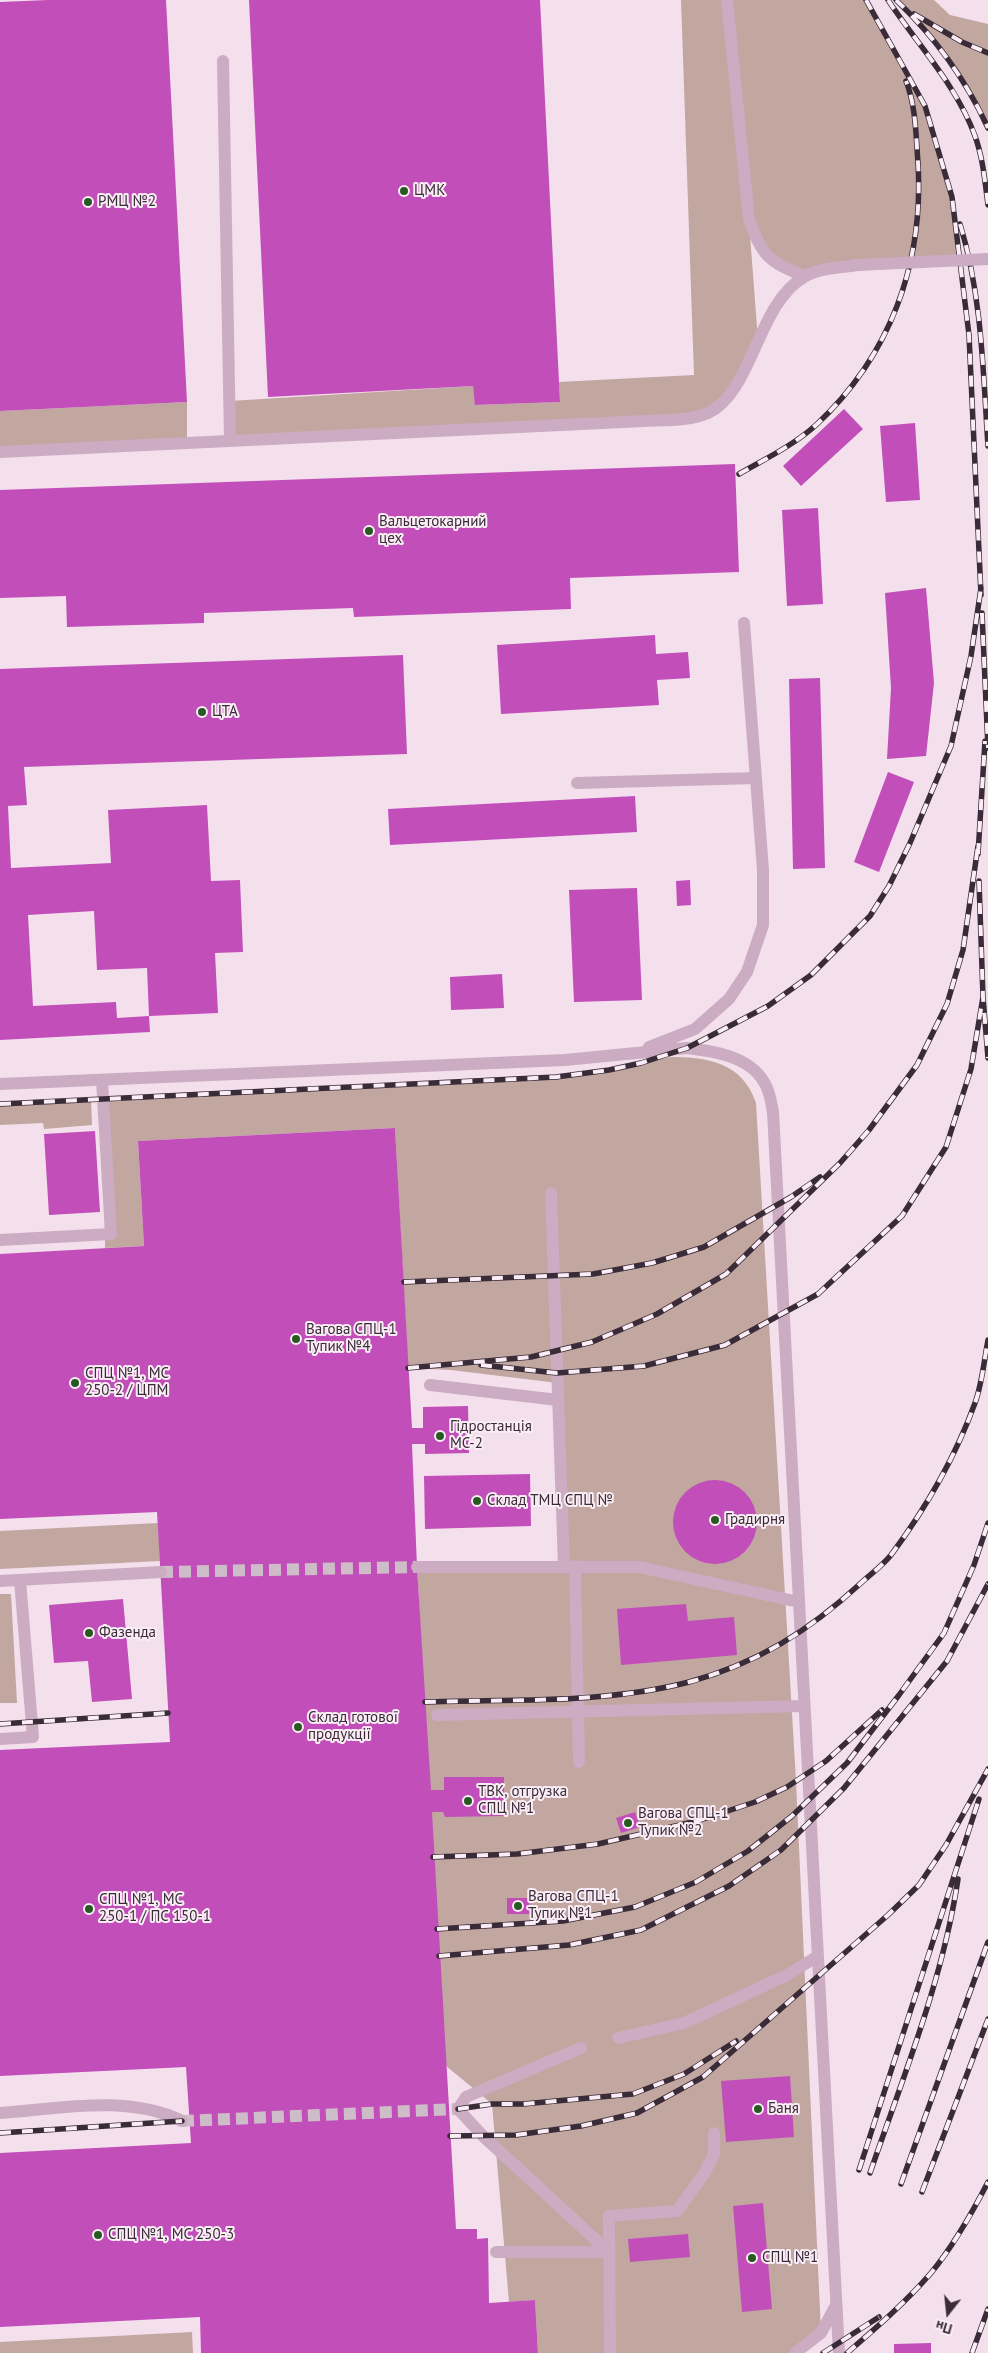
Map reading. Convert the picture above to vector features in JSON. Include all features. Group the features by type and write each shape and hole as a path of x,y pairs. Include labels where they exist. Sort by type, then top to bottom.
{"lane":[{"path":"727,0 749,220 758,242 776,264 804,276"},
{"path":"223,61 230,440"},
{"path":"0,452 644,422 693,417 709,413 731,394 772,312 786,292 804,276 856,265 988,259"},
{"path":"640,1051 695,1029 729,999 747,972 763,925 763,870 744,623"},
{"path":"577,783 756,778"},
{"path":"0,1084 565,1060 640,1051 687,1048 706,1050 729,1056 759,1074 769,1092 773,1112 839,2353"},
{"path":"0,1240 111,1234 102,1080"},
{"path":"551,1193 558,1400 570,1566 579,1762"},
{"path":"430,1384 558,1400"},
{"path":"417,1567 639,1567 799,1602"},
{"path":"0,1581 161,1572"},
{"path":"0,1739 33,1737 20,1580"},
{"path":"437,1716 804,1706"},
{"path":"618,2038 684,2023 787,1975 818,1956"},
{"path":"581,2048 466,2097 458,2109 483,2136 609,2252"},
{"path":"0,2113 136,2106 167,2113 182,2121"},
{"path":"610,2353 609,2216 677,2211 704,2174 714,2154 714,2133"},
{"path":"496,2252 609,2252"},
{"path":"795,2353 821,2333 836,2303"}],"shaded area":[{"path":"681,0 866,0 925,106 952,197 960,261 804,276 776,264 749,222 758,340 745,369 709,413 230,440 230,401 473,386 476,405 560,402 559,382 694,375"},
{"path":"896,0 934,0 950,15 988,24 988,128 970,93 948,59 923,28"},
{"path":"187,402 187,438 0,447 0,411"},
{"path":"671,1057 711,1061 722,1065 742,1079 756,1103 796,1781 821,2333 795,2353 538,2353 535,2300 509,2302 492,2104 445,2065 417,1567 564,1566 558,1383 451,1370 408,1368 395,1128 138,1141 144,1246 105,1248 104,1100 556,1077 609,1070"},
{"path":"91,1099 92,1125 44,1129 43,1123 0,1125 0,1104"},
{"path":"158,1523 160,1561 0,1569 0,1531"},
{"path":"0,1594 11,1594 17,1703 0,1703"},
{"path":"192,2332 193,2353 0,2353 0,2342"}],"building":[{"name":"РМЦ №2","path":"166,0 187,402 0,411 0,2"},
{"name":"ЦМК","path":"249,0 540,0 560,402 475,405 473,386 268,397"},
{"path":"844,409 863,429 801,486 783,466"},
{"path":"915,423 920,500 886,502 880,426"},
{"name":"Вальцетокарний цех","path":"735,464 739,572 570,578 571,609 354,617 353,608 204,613 204,623 67,627 66,596 0,598 0,490"},
{"path":"818,508 823,604 787,606 782,510"},
{"path":"926,588 934,683 926,756 887,759 891,688 885,593"},
{"path":"655,635 656,654 688,652 690,678 657,680 659,705 501,714 497,645"},
{"path":"403,655 407,754 24,767 27,805 8,806 11,868 111,863 108,810 207,805 211,881 240,880 243,952 215,953 218,1013 149,1016 150,1032 0,1040 0,669","holes":["94,911 97,970 147,968 149,1016 117,1018 116,1002 33,1006 28,915"]},
{"path":"820,678 825,868 793,869 789,679"},
{"path":"888,772 914,782 879,872 854,862"},
{"path":"635,796 637,832 390,845 388,809"},
{"path":"690,880 691,905 677,906 676,881"},
{"path":"637,888 642,1000 574,1002 569,890"},
{"path":"502,974 504,1008 451,1010 450,977"},
{"name":"Склад готової продукції","path":"395,1128 412,1428 423,1428 423,1407 468,1406 469,1453 425,1454 425,1444 412,1444 417,1567 431,1790 444,1790 444,1777 504,1777 504,1816 445,1817 443,1812 432,1812 456,2229 477,2229 477,2239 488,2238 489,2303 535,2300 538,2353 201,2353 200,2317 0,2327 0,2153 191,2143 186,2067 0,2076 0,1750 170,1742 157,1512 0,1519 0,1254 144,1246 138,1141"},
{"path":"95,1131 100,1212 49,1215 44,1134"},
{"name":"Склад ТМЦ СПЦ №","path":"530,1474 531,1526 425,1529 424,1476"},
{"name":"Градирня","path":"715,1480 731,1483 745,1492 754,1506 757,1522 754,1538 745,1552 731,1561 715,1564 699,1561 685,1552 676,1538 673,1522 676,1506 685,1492 699,1483"},
{"name":"Фазенда","path":"123,1599 132,1699 92,1702 88,1661 54,1663 49,1605"},
{"path":"686,1604 688,1621 734,1617 737,1655 621,1665 617,1609"},
{"name":"Вагова СПЦ-1 Тупик №2","path":"635,1812 640,1827 621,1833 616,1818"},
{"name":"Вагова СПЦ-1 Тупик №1","path":"507,1898 529,1898 530,1914 507,1914"},
{"name":"Баня","path":"790,2076 794,2137 726,2142 721,2081"},
{"name":"СПЦ №1","path":"763,2203 772,2309 742,2312 733,2206"},
{"path":"688,2234 690,2257 630,2262 628,2239"},
{"path":"931,2343 931,2353 894,2353 894,2344"}],"tunnel":[{"path":"161,1572 417,1567"},
{"path":"182,2121 458,2109"}],"railway":[{"path":"866,0 925,106 952,197 969,335 981,595"},
{"path":"888,0 936,66 967,118 980,153 988,205"},
{"path":"896,0 923,28 948,59 970,93 988,128"},
{"path":"914,14 962,42 988,53"},
{"path":"739,474 798,439 816,425 842,398 864,369 882,338 897,306 908,272 915,237 918,200 915,122 912,101 906,81"},
{"path":"960,224 973,279 977,306 983,362 988,446"},
{"path":"0,1104 556,1077 609,1070 641,1063 687,1048 768,1006 811,975 870,916 889,886 910,843 951,746 971,656 981,588"},
{"path":"982,613 988,748"},
{"path":"978,854 985,741"},
{"path":"408,1368 531,1357 592,1342 657,1314 726,1274 840,1163 869,1130 917,1065 947,1004 963,950 978,846"},
{"path":"979,881 983,997 988,1058"},
{"path":"481,1365 557,1373 644,1366 725,1345 818,1294 902,1216 946,1147 971,1069 983,997"},
{"path":"404,1282 593,1274 652,1263 704,1247 791,1197 820,1177"},
{"path":"425,1702 558,1699 624,1694 657,1689 689,1682 738,1665 760,1655 802,1630 842,1600 891,1555 928,1501 949,1463 975,1403 988,1340"},
{"path":"437,1929 563,1921 635,1907 696,1882 748,1851 792,1816 847,1763 899,1695 944,1633 974,1565 988,1523"},
{"path":"439,1956 569,1945 641,1930 729,1886 781,1850 844,1788 947,1661 988,1584"},
{"path":"433,1857 517,1854 598,1844 697,1821 755,1802 787,1787 826,1761 882,1710"},
{"path":"0,1724 168,1713"},
{"path":"450,2136 516,2135 581,2126 637,2113 703,2077 888,1915 919,1885 946,1845 988,1769"},
{"path":"859,2170 979,1799"},
{"path":"870,2173 921,2028 943,1954 958,1879"},
{"path":"901,2184 988,1942"},
{"path":"922,2192 988,2019"},
{"path":"458,2109 492,2104 523,2104 633,2094 684,2074 736,2041"},
{"path":"0,2133 182,2121"},
{"path":"847,2353 880,2324 931,2273 962,2229 988,2182"},
{"path":"972,2353 988,2309"},
{"path":"823,2353 879,2317"}],"place":[{"name":"ЦМК","path":"404,191"},
{"name":"РМЦ №2","path":"88,202"},
{"name":"Вальцетокарний цех","path":"369,531"},
{"name":"ЦТА","path":"202,712"},
{"name":"Вагова СПЦ-1 Тупик №4","path":"296,1339"},
{"name":"СПЦ №1, МС 250-2 / ЦПМ","path":"75,1383"},
{"name":"Гідростанція МС-2","path":"440,1436"},
{"name":"Склад ТМЦ СПЦ №","path":"477,1501"},
{"name":"Градирня","path":"715,1520"},
{"name":"Фазенда","path":"89,1633"},
{"name":"Склад готової продукції","path":"298,1727"},
{"name":"ТВК, отгрузка СПЦ №1","path":"468,1801"},
{"name":"Вагова СПЦ-1 Тупик №2","path":"628,1823"},
{"name":"Вагова СПЦ-1 Тупик №1","path":"518,1906"},
{"name":"СПЦ №1, МС 250-1 / ПС 150-1","path":"89,1909"},
{"name":"Баня","path":"758,2109"},
{"name":"СПЦ №1, МС 250-3","path":"98,2235"},
{"name":"СПЦ №1","path":"752,2258"}]}
